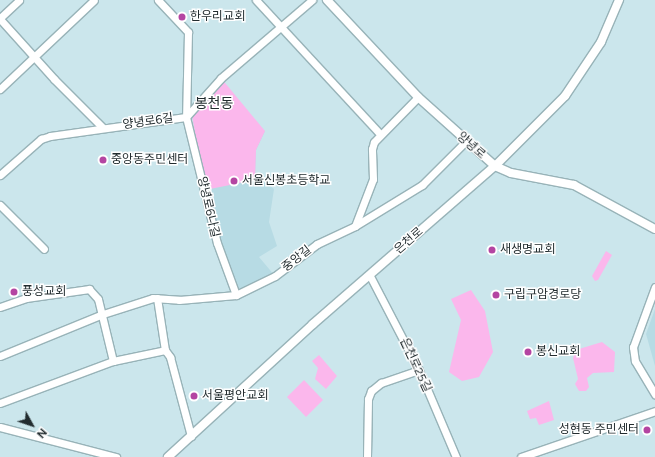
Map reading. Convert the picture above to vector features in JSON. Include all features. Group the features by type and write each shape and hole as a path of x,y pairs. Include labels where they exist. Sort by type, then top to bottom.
{"main road":[{"name":"양녕로","path":"327,0 418,97 465,142 495,166 511,173 574,185 655,229"},
{"name":"은천로","path":"168,457 495,166 565,96 581,76 601,42 619,0"}],"street":[{"path":"19,0 0,18 34,57 103,128"},
{"path":"0,89 94,0"},
{"name":"양녕로6나길","path":"158,0 188,32 186,117 217,243 236,295"},
{"path":"256,0 380,134"},
{"name":"양녕로6길","path":"0,174 41,139 50,136 186,117 221,78 312,0"},
{"path":"355,226 374,179 372,149 380,134 418,97"},
{"name":"중앙길","path":"0,356 104,314 157,298 179,300 236,295 275,276 317,244 355,226 422,184 465,142"},
{"path":"0,205 44,249"},
{"name":"은천로25길","path":"370,276 419,370 456,457"},
{"path":"655,287 633,347 635,361 655,394"},
{"path":"0,307 26,298 84,288 95,293 104,314 113,360"},
{"path":"157,298 165,350 170,357 191,436"},
{"path":"0,403 113,360 165,350"},
{"path":"367,457 368,399 371,391 381,383 419,370"},
{"path":"521,457 655,411"},
{"path":"0,427 116,457"}],"shaded area":[{"path":"221,78 265,131 256,150 255,180 205,190 192,115"},
{"name":"서울신봉초등학교","path":"192,115 265,131 256,150 255,174 274,189 269,222 277,246 259,257 275,276 236,295 205,190"},
{"path":"606,251 612,255 598,280 595,281 592,276"},
{"path":"471,290 485,311 493,352 479,377 462,381 449,372 461,320 451,299"},
{"path":"655,309 655,366 646,334"},
{"path":"602,342 615,352 614,372 593,373 587,378 589,387 586,391 579,391 575,384 578,379 573,358 575,353 579,349"},
{"path":"319,355 337,376 326,389 315,379 318,368 312,361"},
{"path":"304,380 323,400 306,417 287,397"},
{"path":"549,401 554,420 539,425 536,418 530,419 527,411"}],"place":[{"name":"한우리교회","path":"182,17"},
{"name":"중앙동주민센터","path":"103,160"},
{"name":"서울신봉초등학교","path":"234,181"},
{"name":"새생명교회","path":"492,250"},
{"name":"풍성교회","path":"14,292"},
{"name":"구립구암경로당","path":"496,295"},
{"name":"봉신교회","path":"528,352"},
{"name":"서울평안교회","path":"194,396"},
{"name":"성현동 주민센터","path":"647,430"}],"district":[{"name":"봉천동","path":"214,104"}]}
